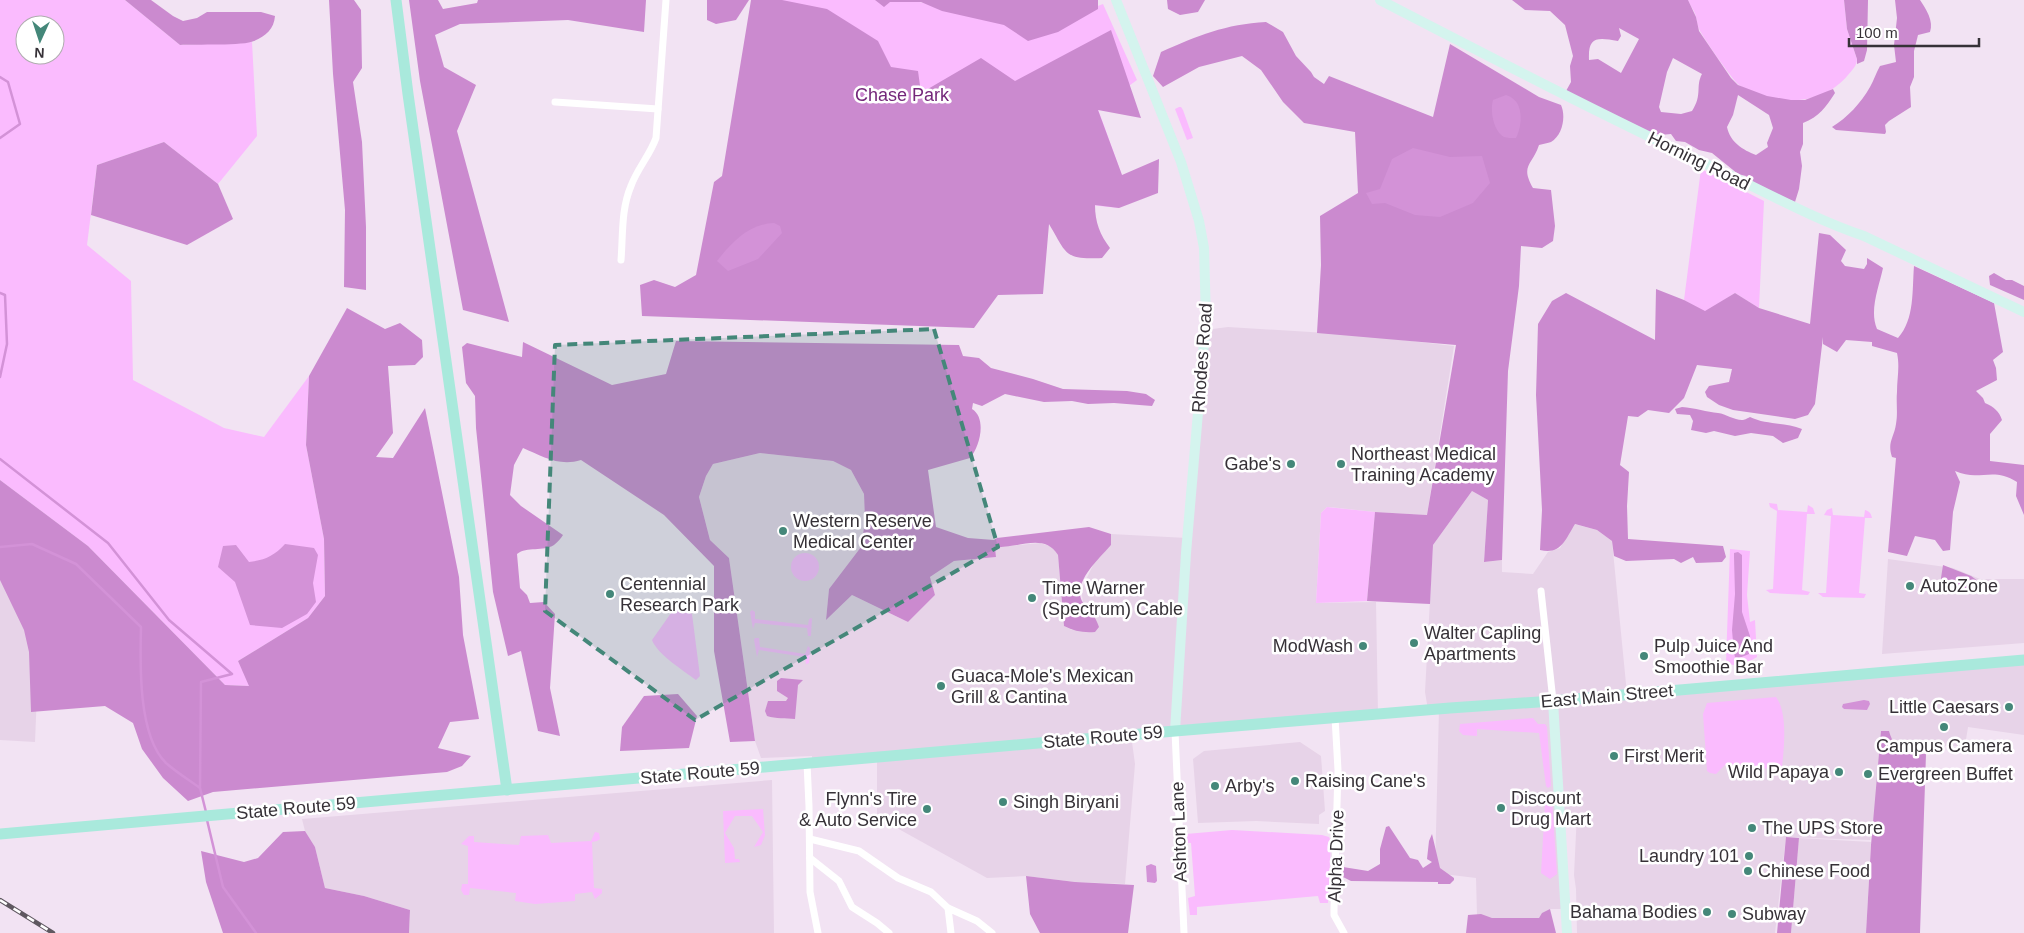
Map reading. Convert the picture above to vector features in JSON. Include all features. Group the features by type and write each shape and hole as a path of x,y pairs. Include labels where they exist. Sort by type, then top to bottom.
{"main road":[{"path":"396,0 410,114 507,790"},
{"name":"East Main Street","path":"1400,712 1553,701 2024,660"},
{"name":"State Route 59","path":"0,834 1400,712"}],"street":[{"path":"621,260 628,196 633,180 656,138 666,0"},
{"name":"Rhodes Road","path":"1116,0 1181,162 1199,221 1204,248 1206,319 1187,545 1175,731"},
{"name":"Horning Road","path":"1380,0 1611,119 1782,201 1846,230 1864,236 2024,312"},
{"path":"555,102 658,108"},
{"path":"1541,592 1553,701 1567,933"},
{"name":"Alpha Drive","path":"1335,718 1338,770 1334,915 1344,933"},
{"name":"Ashton Lane","path":"1175,731 1184,933"},
{"path":"806,763 810,839 810,892 818,933"},
{"path":"810,839 859,851 898,878 931,892 948,908 977,921 992,933"},
{"path":"810,858 839,881 852,907 889,933"},
{"path":"948,908 951,933"}],"highlighted area":[{"path":"934,329 998,547 695,720 545,611 555,345"}],"shaded area":[{"path":"1506,95 1512,98 1519,107 1521,120 1516,138 1504,137 1500,134 1493,120 1493,100"},
{"path":"1413,148 1450,157 1482,156 1490,183 1473,203 1440,217 1415,215 1385,203 1372,204 1366,193 1380,189 1392,159"},
{"path":"774,223 780,226 782,233 758,259 728,271 717,261 735,241 749,230"},
{"path":"1228,327 1359,335 1454,346 1427,515 1330,507 1327,507 1321,513 1316,603 1376,602 1378,714 1131,735 1135,764 1125,884 1075,882 1026,876 987,878 877,817 877,757 812,763 812,756 761,758 755,741 729,558 710,540 699,497 706,476 713,464 760,453 833,461 851,470 864,494 865,521 861,547 829,589 826,620 852,595 908,622 935,595 929,578 954,561 996,557 995,547 1040,543 1053,547 1058,555 1064,626 1072,630 1089,609 1083,602 1081,590 1095,561 1111,545 1111,534 1187,538 1205,330"},
{"path":"1472,491 1488,500 1484,562 1502,560 1502,572 1533,574 1548,552 1560,548 1574,524 1597,530 1612,541 1627,694 2024,660 2024,735 1968,727 1965,746 1927,746 1926,754 1917,754 1901,750 1893,745 1889,731 1870,840 1786,837 1775,933 1577,933 1574,875 1577,813 1561,815 1566,909 1550,909 1539,918 1492,918 1477,915 1476,878 1435,873 1439,709 1428,710 1425,692 1433,545"},
{"path":"285,544 314,548 318,555 313,583 316,602 307,614 282,628 250,625 235,582 218,567 223,546 236,545 249,562 269,557"},
{"path":"1738,552 1742,555 1742,612 1750,636 1749,654 1739,658 1735,657 1734,653 1732,630 1735,594 1734,553"},
{"path":"1888,559 1953,568 1980,579 2024,579 2024,643 1882,654"},
{"path":"0,571 39,644 35,742 0,740"},
{"path":"1864,700 1869,701 1870,704 1867,710 1844,709 1842,707 1843,704"},
{"path":"1300,742 1321,756 1325,811 1319,815 1319,824 1256,821 1198,823 1193,759 1204,751"},
{"path":"772,780 774,933 409,933 410,910 364,896 325,888 315,847 305,831 302,819"},
{"path":"1799,838 1871,842 1866,933 1791,933"},
{"path":"1151,864 1156,866 1157,881 1155,883 1147,882 1146,866"}],"green space":[{"path":"0,0 125,0 180,45 252,42 257,136 218,184 164,142 97,165 87,245 131,281 133,380 224,428 264,437 309,376 306,445 324,539 325,596 308,618 238,661 250,686 225,685 88,546 0,480"},
{"path":"125,0 151,0 183,21 197,18 207,12 261,12 275,16 269,32 249,43 180,45"},
{"path":"329,0 354,0 361,10 362,68 353,82 362,142 366,227 366,290 344,287 345,210 333,74"},
{"path":"409,0 438,0 443,9 477,3 478,0 646,0 644,32 568,20 460,24 435,35 444,67 476,85 457,131 509,322 463,310 420,81"},
{"path":"707,0 749,0 736,20 716,24 707,20"},
{"name":"Chase Park","path":"751,0 909,0 1044,26 1103,4 1137,80 1098,109 1122,175 1119,208 1051,201"},
{"name":"Chase Park","path":"751,0 782,0 827,9 878,41 891,67 918,71 921,93 981,58 1015,81 1111,30 1141,118 1098,110 1122,175 1159,159 1158,193 1119,208 1095,205 1099,228 1110,248 1102,258 1080,258 1068,253 1049,224 1043,294 998,295 974,328 642,316 640,285 654,280 675,287 696,275 714,182 722,176"},
{"path":"875,0 1098,0 1098,9 1058,32 1028,41 1004,25 942,11 921,2 890,2 884,7"},
{"path":"1167,0 1205,0 1198,12 1180,15 1168,9"},
{"path":"1512,0 1688,0 1696,17 1699,31 1731,78 1738,85 1767,96 1791,100 1805,100 1833,89 1835,93 1818,115 1803,123 1803,144 1800,152 1802,166 1795,202 1755,185 1746,176 1738,174 1712,153 1699,150 1685,142 1676,141 1671,134 1660,135 1635,128 1566,91 1571,82 1570,66 1573,56 1565,25 1550,11 1525,10","holes":["1619,28 1639,39 1621,73 1598,59 1589,60 1592,43 1599,39 1618,41 1621,36","1673,58 1702,74 1697,100 1692,111 1681,114 1661,112 1659,107 1667,72","1738,95 1769,115 1773,128 1767,143 1768,147 1756,155 1738,145 1731,137 1727,127 1733,115"]},
{"path":"1688,0 1844,0 1847,29 1857,59 1856,64 1837,86 1811,98 1781,100 1752,92 1736,82 1718,58 1699,29"},
{"path":"1844,0 1868,0 1867,50 1864,61 1857,64 1847,29"},
{"path":"1895,0 1920,0 1929,15 1931,24 1930,32 1918,35 1914,51 1914,77 1910,87 1911,107 1885,125 1885,134 1836,130 1832,127 1848,115 1862,99 1880,66 1896,62 1894,45 1897,18"},
{"path":"1266,22 1283,32 1296,56 1314,77 1324,84 1329,76 1433,117 1450,44 1539,97 1561,105 1563,120 1561,130 1551,142 1539,145 1527,170 1527,175 1533,188 1551,190 1555,226 1553,241 1542,248 1521,246 1519,286 1508,371 1502,560 1484,562 1488,500 1472,491 1433,545 1430,604 1367,601 1375,512 1427,515 1456,345 1317,333 1321,265 1320,216 1358,193 1355,132 1304,123 1283,102 1261,70 1242,56 1199,67 1163,87 1153,76 1161,52 1225,28"},
{"path":"1179,107 1183,110 1193,138 1187,140 1175,109"},
{"path":"164,142 218,184 233,219 187,245 91,215 97,165"},
{"path":"1701,169 1764,201 1759,308 1735,293 1705,312 1684,300"},
{"path":"1819,233 1830,235 1846,250 1841,261 1845,266 1864,269 1867,264 1867,258 1883,268 1874,306 1875,322 1877,329 1898,338 1910,313 1914,266 1994,303 2003,352 1993,360 1997,380 1976,391 1985,403 1998,412 2002,420 1990,434 1990,461 2024,465 2024,515 2016,496 2017,482 2001,475 1971,475 1955,471 1960,482 1953,512 1950,550 1943,551 1935,540 1915,536 1907,556 1888,552 1896,458 1892,457 1890,447 1897,420 1897,353 1872,346 1872,342 1846,340 1837,352 1823,344 1823,337 1815,404 1808,415 1795,419 1733,410 1719,405 1707,397 1705,392 1709,386 1729,382 1732,369 1697,365 1684,398 1669,413 1648,410 1638,417 1628,416 1620,465 1629,472 1628,539 1723,546 1726,557 1722,562 1696,563 1693,557 1681,563 1674,559 1626,561 1614,556 1612,541 1597,530 1575,524 1565,541 1558,548 1547,551 1540,550 1542,510 1536,395 1538,324 1552,301 1566,293 1655,340 1656,289 1705,311 1735,293 1759,308 1810,324"},
{"path":"1994,273 2006,280 2012,280 2024,286 2024,300 1990,285 1989,276"},
{"path":"347,308 385,329 400,323 422,340 423,357 415,365 388,366 393,433 376,457 393,458 425,408 459,577 463,635 479,719 450,722 438,748 471,756 462,766 447,772 213,792 188,801 163,778 142,749 133,723 105,706 31,712 29,652 24,630 0,580 0,480 88,546 225,685 249,686 238,661 308,618 325,596 324,539 306,445 309,376"},
{"path":"676,341 959,345 963,356 979,358 991,368 1063,389 1127,391 1146,394 1155,400 1152,406 1114,403 1088,404 1072,401 1044,402 1005,394 982,406 973,403 972,409 977,413 981,426 979,440 974,453 970,458 928,470 936,527 968,538 994,540 997,538 1089,527 1111,534 1111,545 1089,570 1081,586 1080,594 1082,601 1093,615 1099,627 1095,632 1086,632 1064,626 1058,555 1052,548 1038,543 995,547 996,557 954,561 930,577 935,595 908,622 852,595 826,620 829,589 861,547 865,521 864,494 851,470 833,461 760,453 713,464 706,476 699,497 710,540 729,558 755,741 730,742 714,651 714,566 664,515 581,460 573,462 558,461 523,448 514,465 510,495 521,506 563,535 550,547 525,550 517,554 520,588 527,595 530,603 544,602 555,614 550,688 560,736 538,731 521,651 508,656 493,592 476,428 475,396 466,383 462,347 467,343 522,357 523,342 612,385 666,374"},
{"path":"1682,407 1721,414 1739,420 1750,417 1756,420 1802,429 1798,438 1783,443 1773,436 1751,433 1735,436 1714,431 1706,433 1691,430 1693,421 1690,415 1677,414 1675,409"},
{"path":"1769,503 1777,504 1778,510 1807,512 1808,505 1813,508 1815,514 1807,514 1802,590 1810,592 1808,595 1770,593 1766,590 1773,589 1777,511 1770,507"},
{"path":"1327,507 1375,512 1367,601 1316,603 1321,513"},
{"path":"1832,508 1833,515 1864,517 1865,510 1870,512 1872,516 1872,518 1865,518 1859,593 1866,594 1864,598 1823,597 1818,593 1826,593 1831,516 1824,515 1827,510"},
{"path":"1730,549 1750,551 1747,595 1750,622 1755,620 1757,657 1738,665 1726,662"},
{"path":"805,553 815,557 819,567 815,577 805,581 795,577 791,567 795,557"},
{"path":"1943,565 1971,576 1978,581 1979,587 1960,593 1949,592 1948,582 1943,583 1941,578"},
{"path":"680,605 692,614 700,676 696,680 659,651 652,640 676,606"},
{"path":"752,610 755,612 755,619 808,625 809,619 812,618 811,636 808,636 807,628 755,623 753,629 750,612"},
{"path":"755,638 759,638 760,647 805,654 808,646 810,648 809,663 806,664 805,657 759,650 757,657"},
{"path":"781,678 803,680 798,685 795,719 770,717 767,716 765,711 768,701 786,701 788,698 777,691 777,681"},
{"path":"678,694 697,716 689,748 620,751 622,727 644,696"},
{"path":"1776,697 1780,704 1784,721 1782,767 1768,769 1742,764 1725,765 1716,774 1707,771 1703,714 1707,703"},
{"path":"1533,718 1538,724 1545,724 1547,727 1551,786 1548,788 1546,786 1539,733 1477,729 1477,736 1463,735 1459,731 1460,724"},
{"path":"1881,731 1889,731 1891,738 1898,748 1907,752 1926,754 1920,933 1866,933 1871,845"},
{"path":"1549,798 1552,800 1557,874 1550,879 1541,873 1545,803"},
{"path":"763,809 765,835 761,845 754,847 763,832 752,816 735,816 725,833 734,848 735,859 739,859 740,862 725,863 723,811"},
{"path":"1389,826 1410,858 1418,860 1423,868 1432,862 1427,859 1429,841 1432,834 1440,868 1454,878 1454,880 1450,884 1438,884 1438,882 1351,881 1343,877 1343,867 1368,871 1380,864 1380,849 1386,827"},
{"path":"1232,830 1329,837 1331,842 1328,903 1320,903 1318,896 1197,907 1197,915 1190,915 1188,898 1195,896 1191,843 1185,843 1184,837 1186,834"},
{"path":"305,831 315,847 325,888 364,896 410,910 409,933 223,933 206,882 201,851 244,862 258,858 283,832"},
{"path":"595,832 599,833 600,839 592,842 594,888 602,889 602,893 595,899 592,892 575,894 575,901 535,904 515,901 516,893 470,888 469,895 464,895 461,890 462,884 468,884 468,846 461,844 469,836 474,836 474,842 519,845 521,836 548,835 551,843 591,841"},
{"path":"1786,837 1799,838 1791,933 1777,933"},
{"path":"1026,876 1075,882 1134,885 1128,933 1040,933 1030,914"},
{"path":"1550,909 1556,933 1466,933 1468,915 1481,914 1492,918 1539,918 1542,913"}],"waterway":[{"path":"0,77 8,82 20,124 0,138"},
{"path":"0,293 5,295 7,344 0,377"},
{"path":"0,459 108,543 169,620 232,674 201,682 200,788 206,812"},
{"path":"0,547 32,544 76,564 141,627 141,679 150,736 157,751 166,763 200,788"},
{"path":"207,820 223,887 256,933"}],"railway":[{"path":"0,900 53,933"}],"place":[{"name":"Gabe's","path":"1291,464"},
{"name":"Northeast Medical Training Academy","path":"1341,464"},
{"name":"Western Reserve Medical Center","path":"783,531"},
{"name":"AutoZone","path":"1910,586"},
{"name":"Centennial Research Park","path":"610,594"},
{"name":"Time Warner (Spectrum) Cable","path":"1032,598"},
{"name":"Walter Capling Apartments","path":"1414,643"},
{"name":"ModWash","path":"1363,646"},
{"name":"Pulp Juice And Smoothie Bar","path":"1644,656"},
{"name":"Guaca-Mole's Mexican Grill & Cantina","path":"941,686"},
{"name":"Little Caesars","path":"2009,707"},
{"name":"Campus Camera","path":"1944,727"},
{"name":"First Merit","path":"1614,756"},
{"name":"Wild Papaya","path":"1839,772"},
{"name":"Evergreen Buffet","path":"1868,774"},
{"name":"Raising Cane's","path":"1295,781"},
{"name":"Arby's","path":"1215,786"},
{"name":"Singh Biryani","path":"1003,802"},
{"name":"Discount Drug Mart","path":"1501,808"},
{"name":"Flynn's Tire & Auto Service","path":"927,809"},
{"name":"The UPS Store","path":"1752,828"},
{"name":"Laundry 101","path":"1749,856"},
{"name":"Chinese Food","path":"1748,871"},
{"name":"Bahama Bodies","path":"1707,912"},
{"name":"Subway","path":"1732,914"}]}
